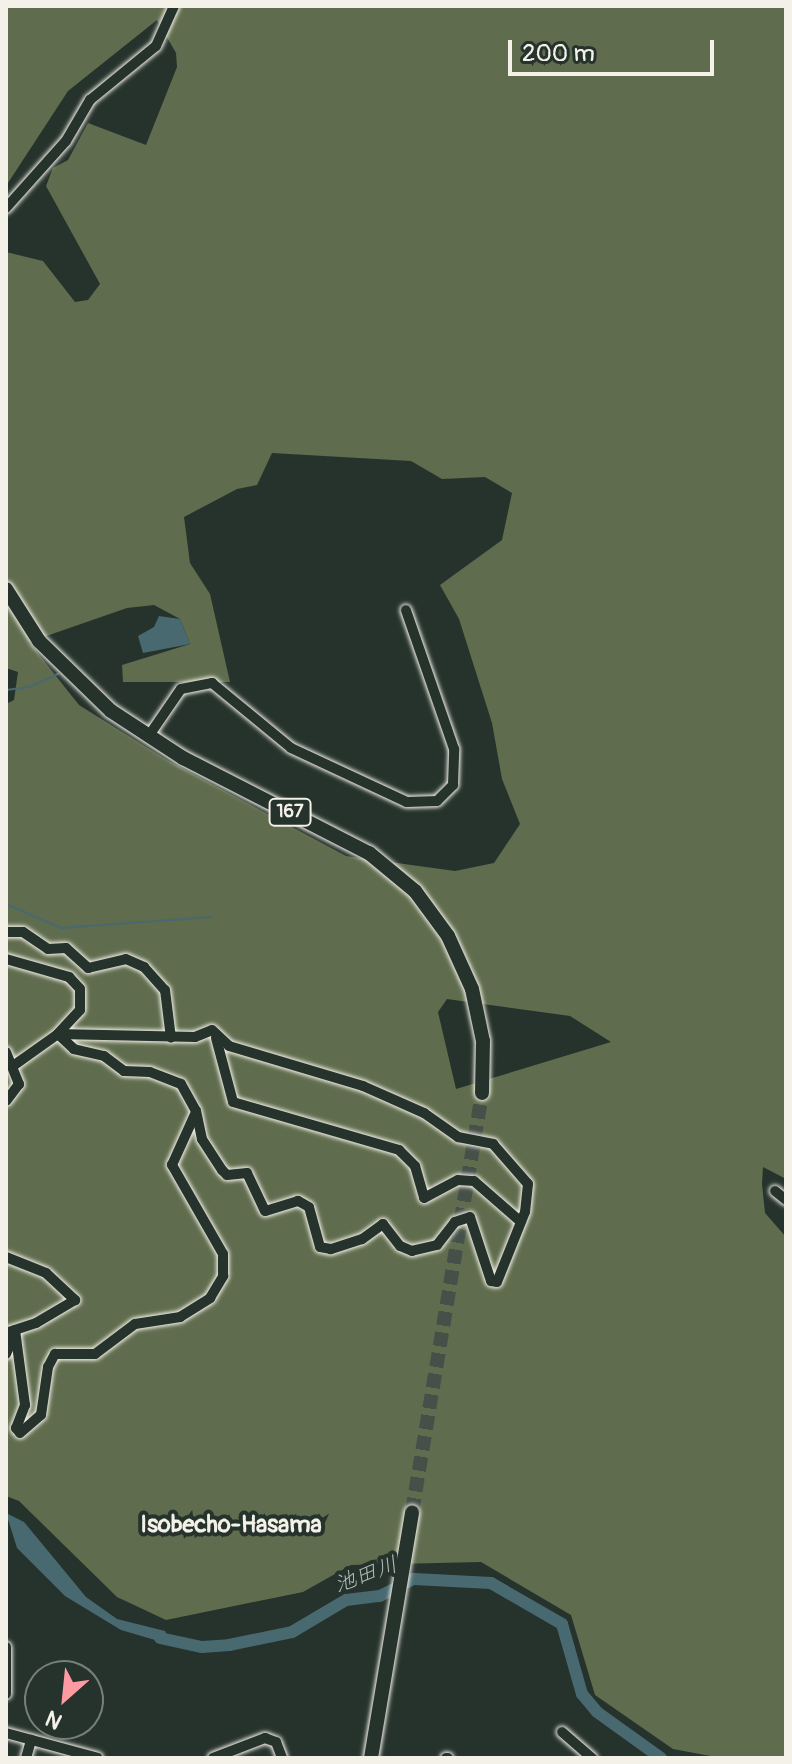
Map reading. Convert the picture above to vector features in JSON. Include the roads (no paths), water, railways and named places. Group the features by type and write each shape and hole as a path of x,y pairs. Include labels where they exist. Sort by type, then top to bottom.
{"highway":[{"name":"167","path":"6,589 39,641 73,678 148,737 369,853 421,898 448,936 472,989 483,1041 482,1093"},
{"path":"371,1758 411,1517"}],"street":[{"path":"6,208 66,141 90,100 156,46 174,6"},
{"path":"148,737 181,689 212,683 291,748 407,802 437,801 453,785 454,749 406,610"},
{"path":"6,932 23,932 48,949 66,948 88,968 126,959 144,967 165,990 171,1038"},
{"path":"6,959 69,977 80,989 80,1010 58,1034 13,1066"},
{"path":"58,1034 171,1038 195,1037 210,1029 216,1038 233,1102 399,1150 415,1166 424,1198 458,1180 474,1181 521,1222"},
{"path":"58,1034 74,1049 104,1056 124,1071 150,1072 181,1084 196,1111 202,1139 222,1170 227,1175 247,1173 265,1211 298,1201 309,1207 323,1248 362,1239 383,1224 400,1246 412,1251 437,1245 455,1222 470,1217 494,1283 521,1222 527,1179 488,1140 464,1139 424,1113 363,1086 259,1056 216,1038"},
{"path":"6,1052 18,1088 6,1101"},
{"path":"11,1332 17,1379 25,1405 18,1433 41,1415 48,1367 55,1354 95,1354 135,1324 180,1317 210,1298 223,1276 223,1254 172,1165 196,1111"},
{"path":"775,1191 786,1200"},
{"path":"6,1257 46,1273 75,1300 11,1332"},
{"path":"6,1354 11,1332"},
{"path":"6,1647 6,1694"},
{"path":"562,1732 592,1758"},
{"path":"213,1758 265,1738 276,1742 282,1758"},
{"path":"26,1758 31,1740 98,1758"}],"water":[{"path":"159,616 180,619 190,644 143,653 138,636 154,627"},
{"path":"6,1513 24,1522 86,1597 117,1619 165,1631 172,1645 121,1630 65,1596 17,1548"}],"waterway":[{"path":"6,690 30,687 58,674"},
{"path":"6,904 61,928 212,917"},
{"name":"池田川","path":"160,1638 202,1647 229,1645 292,1632 346,1600 380,1596 414,1579 491,1583 562,1624 582,1694 597,1712 661,1758"}],"tunnel":[{"path":"412,1512 482,1093"}],"district":[{"name":"Isobecho-Hasama","path":"231,1525"}]}
